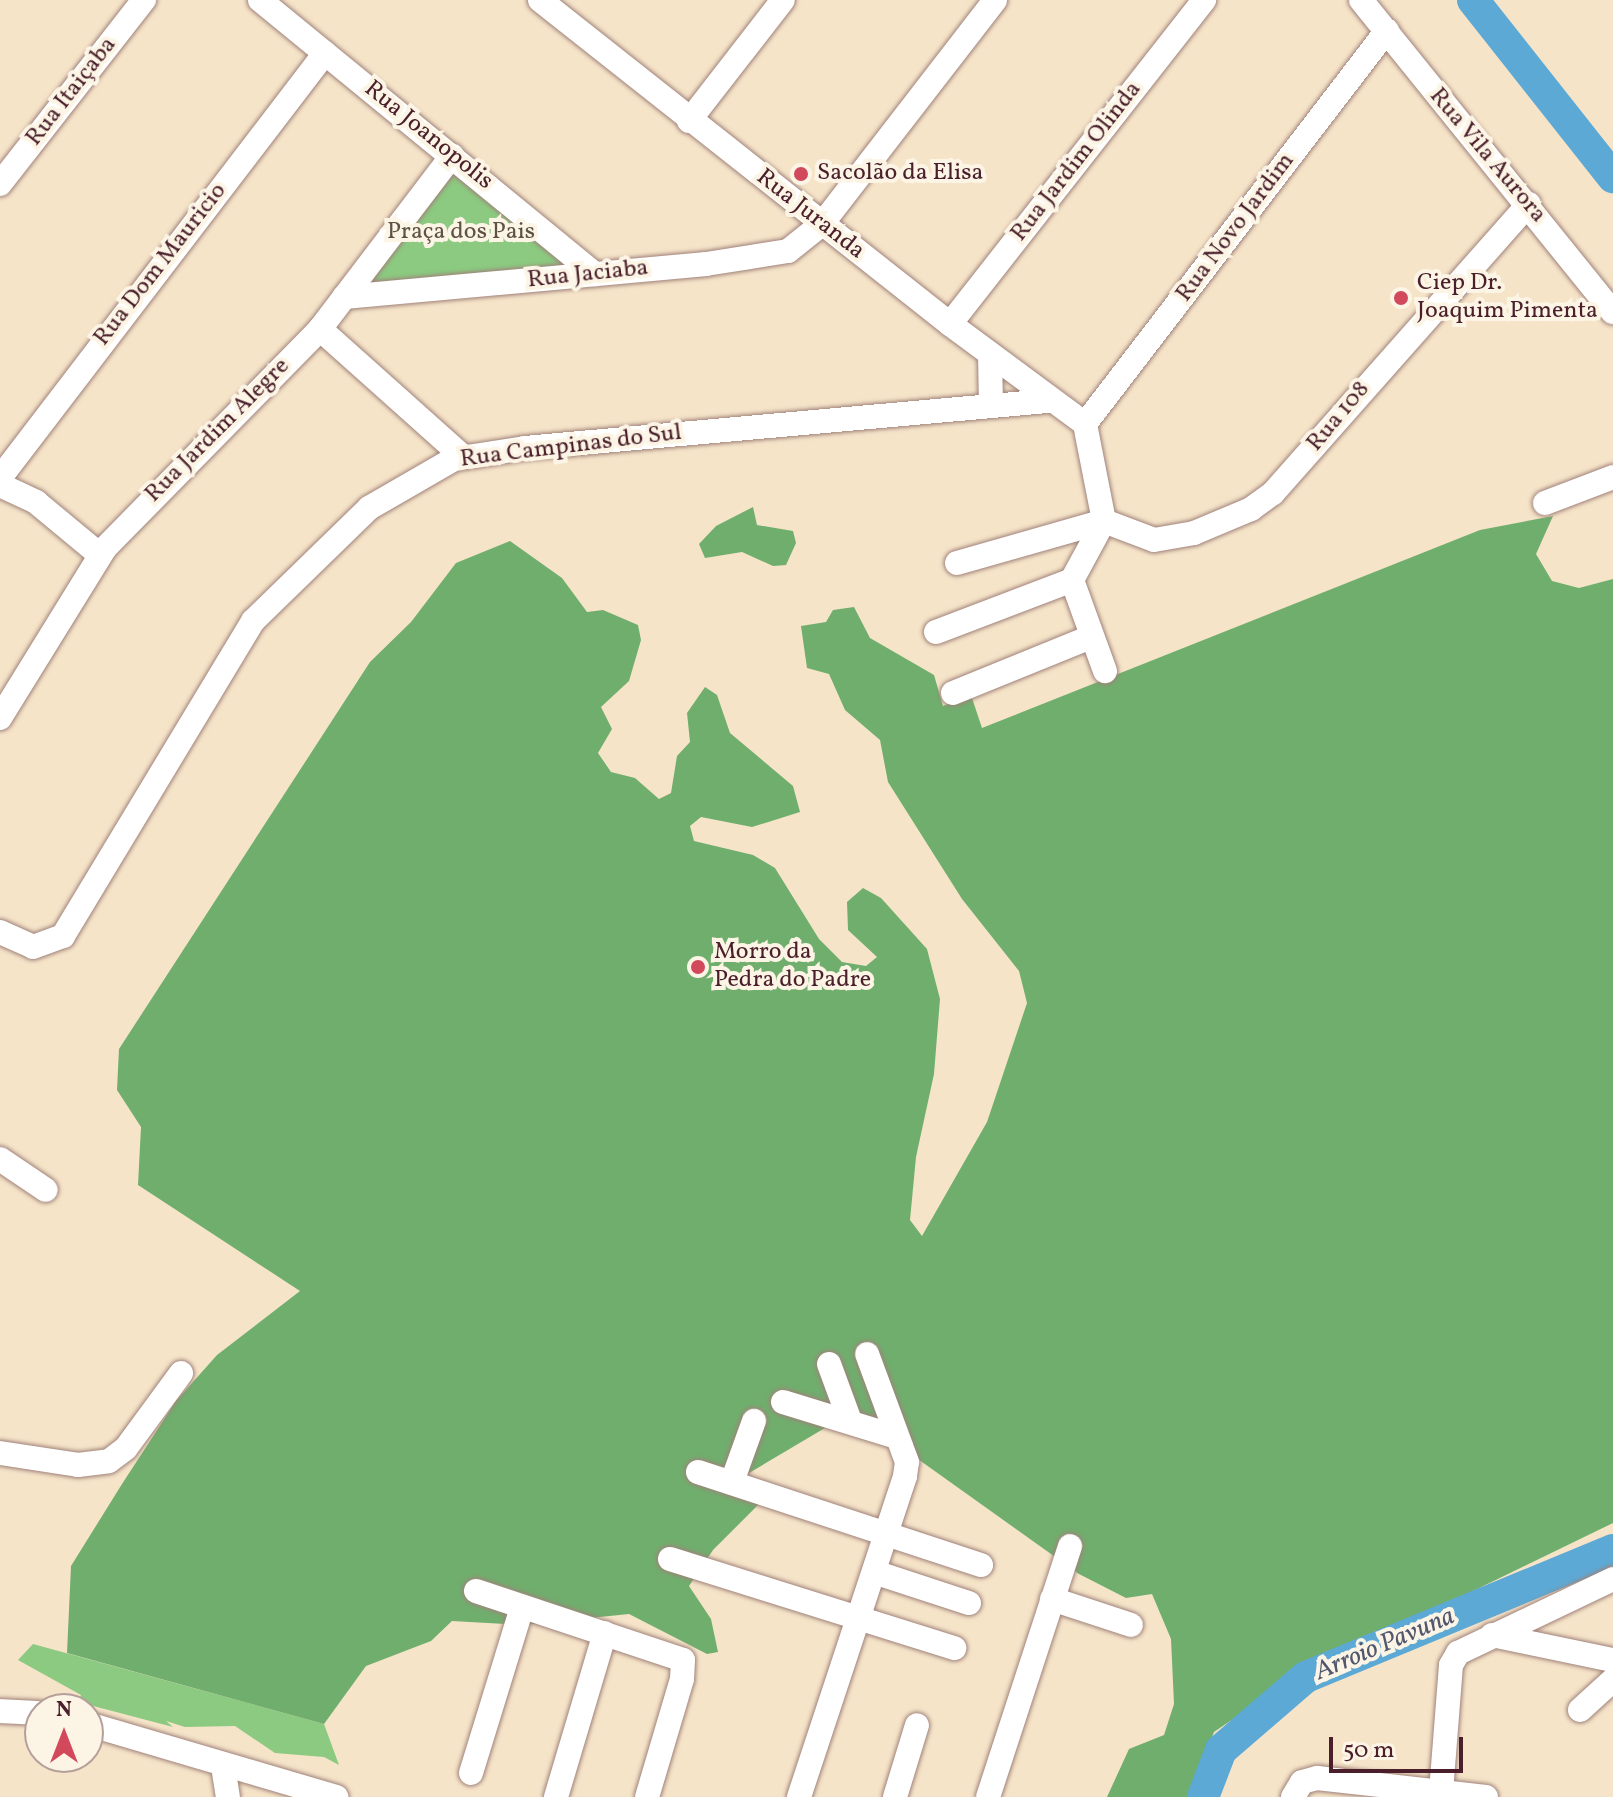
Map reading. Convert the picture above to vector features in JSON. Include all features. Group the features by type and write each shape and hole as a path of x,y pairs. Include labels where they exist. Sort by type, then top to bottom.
{"street":[{"name":"Rua Itaiçaba","path":"0,184 144,0"},
{"name":"Rua Joanopolis","path":"260,0 595,274"},
{"path":"689,121 783,0"},
{"name":"Rua Jaciaba","path":"344,297 763,258 788,251 822,224 995,0"},
{"name":"Rua Jardim Olinda","path":"950,324 1204,0"},
{"name":"Rua Vila Aurora","path":"1361,0 1529,204 1613,312"},
{"name":"Rua Juranda","path":"556,5 689,121 1048,401 1085,424"},
{"name":"Rua Novo Jardim","path":"1085,424 1387,31"},
{"name":"Rua Dom Mauricio","path":"0,478 325,53"},
{"name":"Rua Jardim Alegre","path":"0,718 100,555 320,329 452,156"},
{"name":"Rua 108","path":"1104,521 1141,538 1173,538 1231,519 1273,493 1529,204"},
{"path":"320,329 462,456"},
{"path":"990,354 991,406"},
{"name":"Rua Campinas do Sul","path":"0,932 33,947 63,936 253,621 369,508 462,456 1048,401"},
{"path":"936,632 1072,580 1104,521 1085,424"},
{"path":"1545,503 1613,477"},
{"path":"0,485 36,502 100,555"},
{"path":"957,563 1104,521"},
{"path":"1072,580 1105,671"},
{"path":"953,693 1091,637"},
{"path":"0,1159 46,1190"},
{"path":"799,1797 905,1476 907,1462 867,1354"},
{"path":"829,1364 850,1421"},
{"path":"0,1453 78,1465 109,1461 126,1448 181,1373"},
{"path":"783,1402 897,1437"},
{"path":"732,1482 754,1421"},
{"path":"698,1472 981,1565"},
{"path":"988,1797 1070,1546"},
{"path":"670,1559 954,1648"},
{"path":"874,1572 969,1603"},
{"path":"1441,1792 1451,1665 1462,1649 1613,1579"},
{"path":"476,1591 683,1660 682,1679 647,1797"},
{"path":"1052,1599 1131,1625"},
{"path":"471,1773 522,1607"},
{"path":"556,1797 605,1633"},
{"path":"1492,1635 1613,1660"},
{"path":"1580,1710 1613,1680"},
{"path":"0,1711 24,1712"},
{"path":"895,1797 917,1725"},
{"path":"104,1729 336,1797"},
{"path":"223,1766 228,1797"},
{"path":"1293,1797 1302,1782 1317,1778 1486,1797"}],"green space":[{"name":"Praça dos Pais","path":"452,160 595,272 345,297"},
{"path":"753,507 757,525 793,531 796,543 786,565 773,566 742,552 705,558 699,544 716,526"},
{"path":"1553,516 1536,554 1552,581 1579,588 1613,579 1613,1523 1290,1680 1214,1732 1189,1797 1107,1797 1129,1749 1164,1735 1174,1704 1171,1639 1152,1594 1126,1598 1079,1574 852,1412 744,1476 761,1502 713,1550 689,1586 711,1619 718,1652 707,1654 629,1614 522,1625 452,1621 431,1641 366,1666 324,1724 67,1653 71,1566 122,1484 176,1401 217,1355 300,1291 138,1185 141,1127 117,1090 119,1049 370,662 411,622 456,563 510,541 562,578 587,612 603,610 638,625 641,640 629,681 601,707 612,729 598,753 611,772 635,778 659,799 671,793 677,756 690,742 687,713 705,687 717,695 730,733 793,786 800,812 752,827 701,817 690,826 694,841 753,855 775,868 819,939 842,962 866,966 877,957 848,930 847,902 863,888 881,898 927,949 940,999 934,1074 916,1157 910,1220 922,1236 987,1122 1027,1003 1019,971 962,899 888,782 880,740 845,710 829,674 807,668 801,626 826,622 833,610 854,607 870,638 934,675 943,706 971,695 982,728 1480,530"},
{"path":"33,1644 324,1724 339,1765 324,1757 275,1753 235,1726 185,1727 166,1721 173,1727 104,1709 104,1693 77,1693 18,1660"}],"waterway":[{"name":"Arroio Pavuna","path":"1473,0 1613,177"},
{"name":"Arroio Pavuna","path":"1203,1797 1221,1750 1306,1677 1613,1550"}],"place":[{"name":"Sacolão da Elisa","path":"801,174"},
{"name":"Ciep Dr. Joaquim Pimenta","path":"1401,298"},
{"name":"Morro da Pedra do Padre","path":"698,967"}]}
